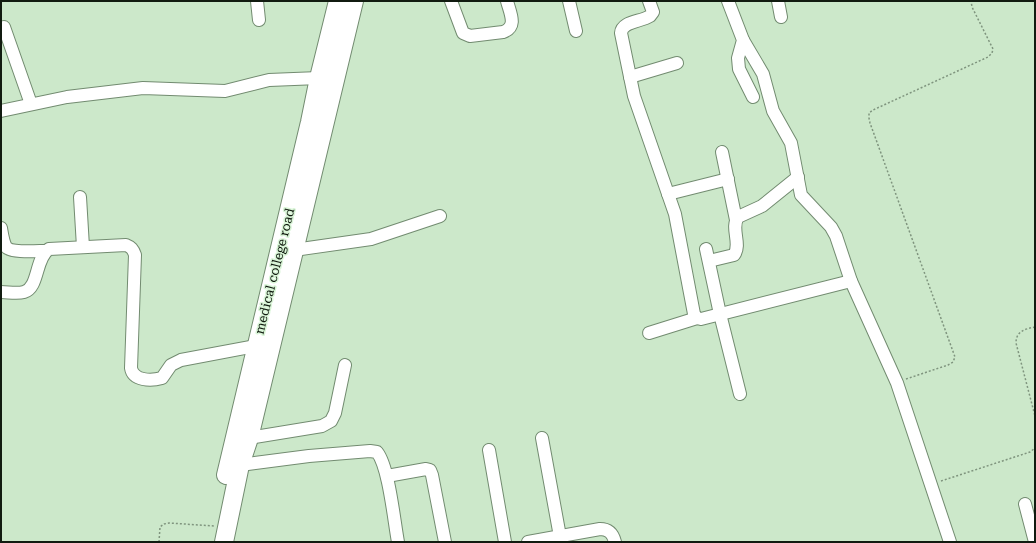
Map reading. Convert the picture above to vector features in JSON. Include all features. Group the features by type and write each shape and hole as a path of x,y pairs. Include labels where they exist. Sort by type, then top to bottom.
{"highway":[{"name":"medical college road","path":"214,534 229,490 256,346 338,1"},
{"path":"224,542 229,490 240,465 249,438 354,1"}],"street":[{"path":"257,1 259,20"},
{"path":"451,1 463,33 470,36 503,32 511,27 512,23 507,1"},
{"path":"569,1 576,31"},
{"path":"650,1 652,12 650,16 625,26 622,30 634,96 676,219 694,314 697,318"},
{"path":"778,1 781,17"},
{"path":"732,3 743,40 763,74 773,111 791,143 801,195 834,231 851,281 897,383 932,484 950,542"},
{"path":"4,27 31,104"},
{"path":"743,40 738,63 739,69 753,97"},
{"path":"630,77 678,63"},
{"path":"1,111 67,97 143,88 219,91 269,80 319,78"},
{"path":"709,261 730,257 736,252 737,248 736,220 722,152"},
{"path":"736,220 738,217 762,206 798,177"},
{"path":"668,194 728,179"},
{"path":"80,197 83,246"},
{"path":"294,250 371,239 440,216"},
{"path":"1,228 5,245 8,249 14,250 45,251 54,248 126,245 134,250 131,368 134,376 138,378 157,380 162,378 171,365 181,360 256,346"},
{"path":"706,249 720,314 740,394"},
{"path":"1,292 23,292 28,290 33,282 45,251"},
{"path":"649,333 697,318 701,319 851,281"},
{"path":"249,438 322,426 331,421 335,413 345,365"},
{"path":"542,438 560,539"},
{"path":"489,450 505,542"},
{"path":"240,465 309,456 370,451 376,452 380,455 386,476 398,542"},
{"path":"386,476 426,469 430,470 445,542"},
{"path":"1025,504 1035,542"},
{"path":"528,542 560,539 600,529 606,529 610,532 615,542"}],"path":[{"path":"897,383 948,365 953,362 954,357 870,123 869,113 988,57 992,53 993,48 972,7 971,1"},
{"path":"1035,327 1019,333 1016,338 1016,343 1035,416"},
{"path":"932,484 1030,452 1035,448"},
{"path":"159,542 160,527 169,523 214,534"}]}
